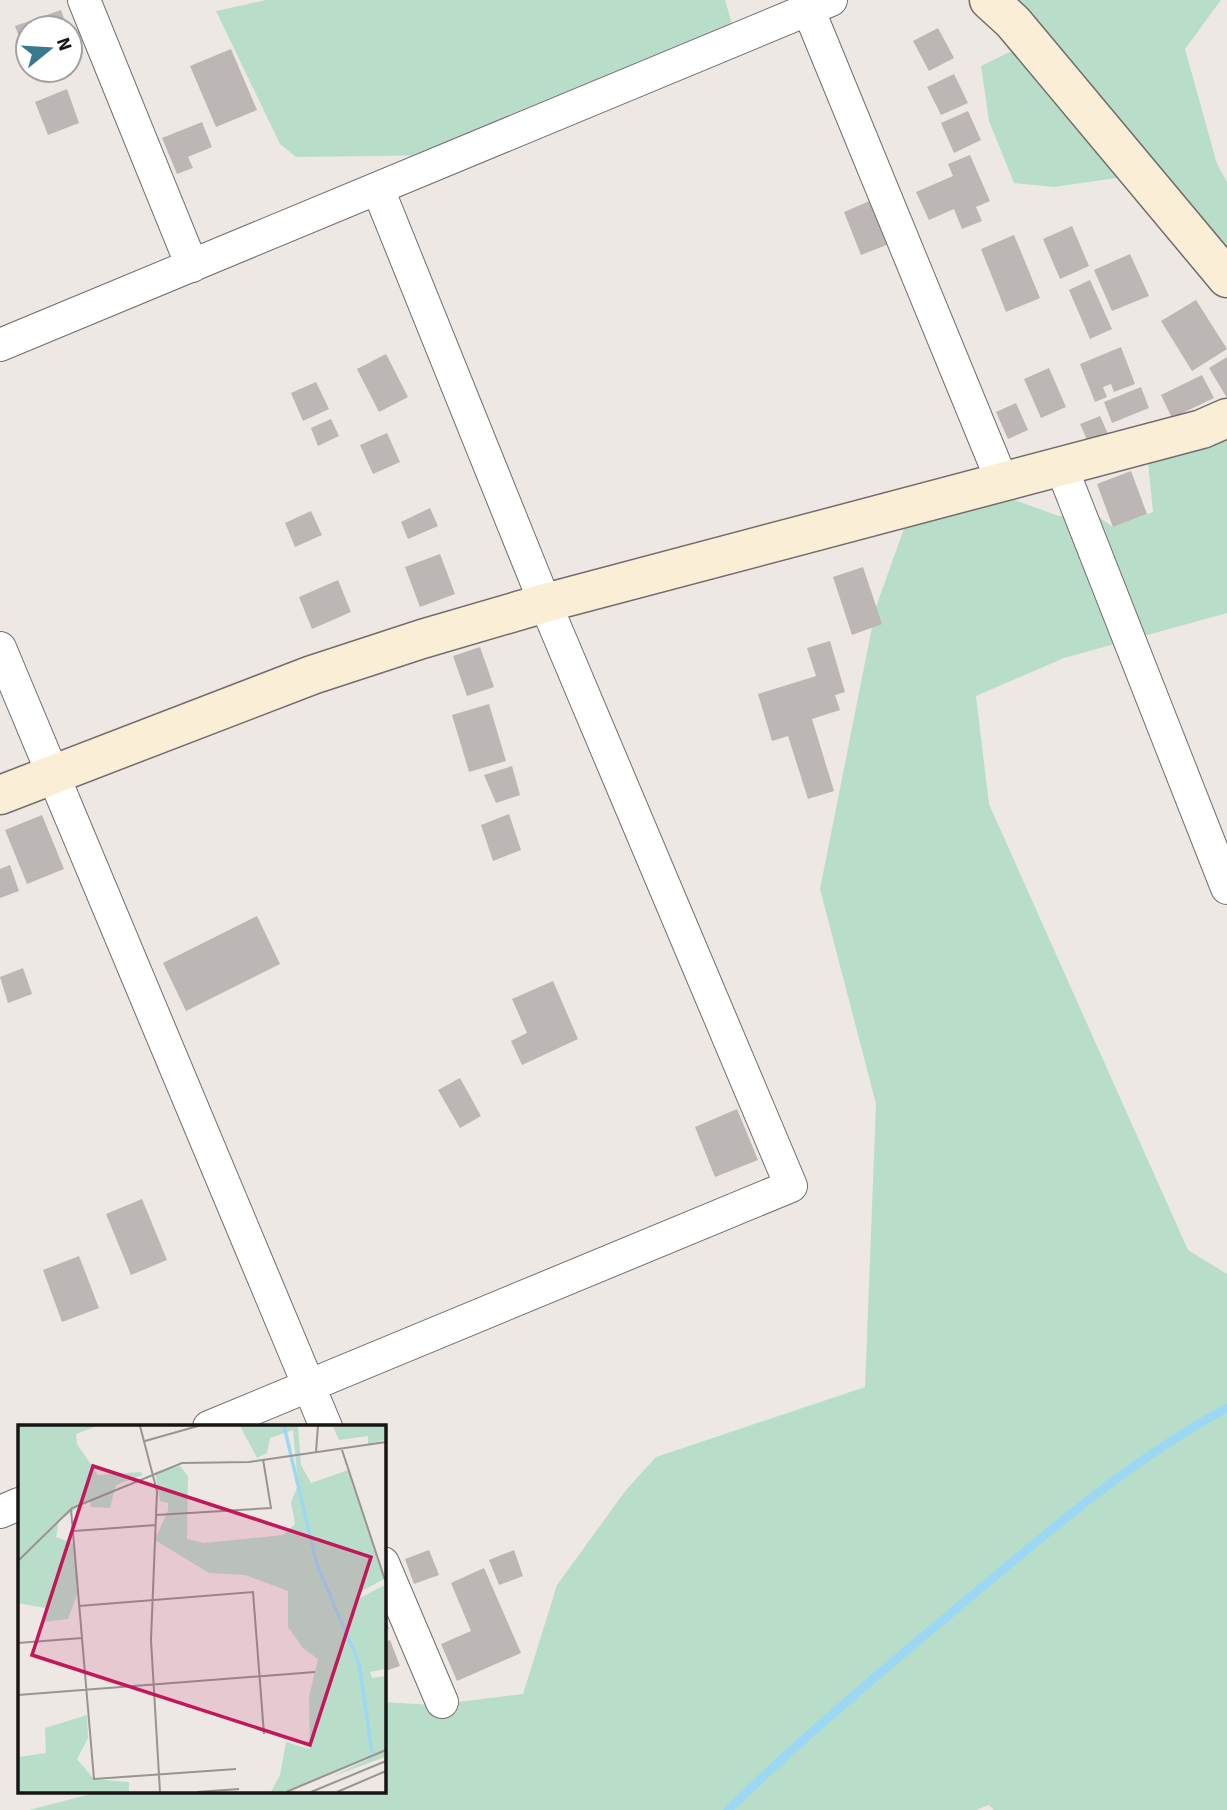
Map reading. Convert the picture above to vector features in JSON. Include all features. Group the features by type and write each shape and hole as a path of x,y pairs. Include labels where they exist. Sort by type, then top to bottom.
{"street":[{"path":"84,0 192,266"},
{"path":"989,0 1013,22 1227,278"},
{"path":"0,345 820,5 1002,481"},
{"path":"214,1425 791,1186 545,603 378,189"},
{"path":"0,795 312,675 545,603 1202,429 1227,418"},
{"path":"1061,466 1227,888"},
{"path":"0,649 325,1425"},
{"path":"0,1512 18,1504"},
{"path":"385,1568 442,1702"}],"green space":[{"path":"266,0 725,0 737,41 459,155 296,157 280,144 216,11"},
{"path":"986,0 1221,0 1185,49 1217,164 1227,182 1227,258 1158,172 1054,187 1014,183 989,121 981,66 1030,42"},
{"path":"1227,439 1227,613 1064,658 976,696 989,804 1188,1250 1227,1274 1227,1810 994,1810 989,1805 976,1810 29,1810 98,1792 385,1792 385,1702 434,1705 523,1694 557,1585 626,1490 656,1457 865,1387 876,1104 820,889 876,607 912,506 1006,497 1059,516 1096,515 1113,527 1153,512 1148,462"}],"building":[{"path":"938,28 954,58 929,71 913,41"},
{"path":"231,49 257,110 216,127 190,66"},
{"path":"954,74 968,103 941,115 927,87"},
{"path":"67,89 79,123 48,135 35,102"},
{"path":"968,111 981,140 954,153 941,123"},
{"path":"202,122 212,147 188,157 193,168 177,174 162,138"},
{"path":"970,155 990,201 976,207 982,221 962,229 954,209 929,220 916,192 953,176 948,164"},
{"path":"872,200 889,244 861,255 844,212"},
{"path":"1072,226 1089,266 1060,279 1043,239"},
{"path":"1014,235 1040,298 1006,312 981,249"},
{"path":"1130,254 1149,296 1112,311 1094,270"},
{"path":"1090,280 1112,329 1090,339 1069,290"},
{"path":"1196,300 1227,349 1192,371 1161,321"},
{"path":"1121,347 1135,384 1114,392 1111,384 1103,387 1107,397 1095,402 1080,364"},
{"path":"386,354 408,397 379,412 357,369"},
{"path":"1227,357 1227,398 1209,368"},
{"path":"1049,368 1066,407 1041,418 1024,379"},
{"path":"1202,375 1214,398 1172,418 1161,395"},
{"path":"316,382 329,409 303,421 291,393"},
{"path":"1141,387 1149,408 1112,423 1104,402"},
{"path":"1016,403 1028,430 1008,439 996,412"},
{"path":"1100,416 1108,434 1088,442 1080,424"},
{"path":"331,419 339,436 318,446 311,428"},
{"path":"387,433 400,462 373,474 360,445"},
{"path":"1131,471 1147,514 1113,527 1097,484"},
{"path":"430,508 438,526 408,539 401,522"},
{"path":"311,511 322,535 295,547 285,523"},
{"path":"440,554 455,594 420,607 405,567"},
{"path":"863,567 882,624 852,635 833,577"},
{"path":"338,580 351,612 312,629 299,597"},
{"path":"830,641 845,692 835,695 840,710 812,719 834,791 808,799 788,736 772,741 758,694 816,676 807,648"},
{"path":"480,647 494,687 467,696 453,656"},
{"path":"489,704 506,761 469,772 452,715"},
{"path":"512,766 520,795 496,803 484,775"},
{"path":"509,814 521,850 493,861 481,825"},
{"path":"42,815 64,869 27,884 5,830"},
{"path":"10,865 19,891 0,898 0,869"},
{"path":"257,916 280,964 186,1011 163,963"},
{"path":"23,968 32,994 8,1003 0,977"},
{"path":"553,981 578,1039 522,1065 511,1041 527,1033 512,999"},
{"path":"460,1078 481,1116 460,1128 438,1090"},
{"path":"737,1109 758,1160 715,1177 695,1127"},
{"path":"142,1199 167,1260 131,1275 106,1214"},
{"path":"79,1256 99,1308 62,1322 43,1270"},
{"path":"429,1550 439,1575 414,1584 405,1559"},
{"path":"514,1550 523,1576 499,1585 489,1560"},
{"path":"484,1568 521,1653 457,1681 441,1644 471,1631 451,1583"},
{"path":"390,1640 400,1666 385,1671 385,1642"}],"waterway":[{"path":"728,1810 844,1704 1058,1524 1123,1474 1191,1428 1227,1408"}]}
